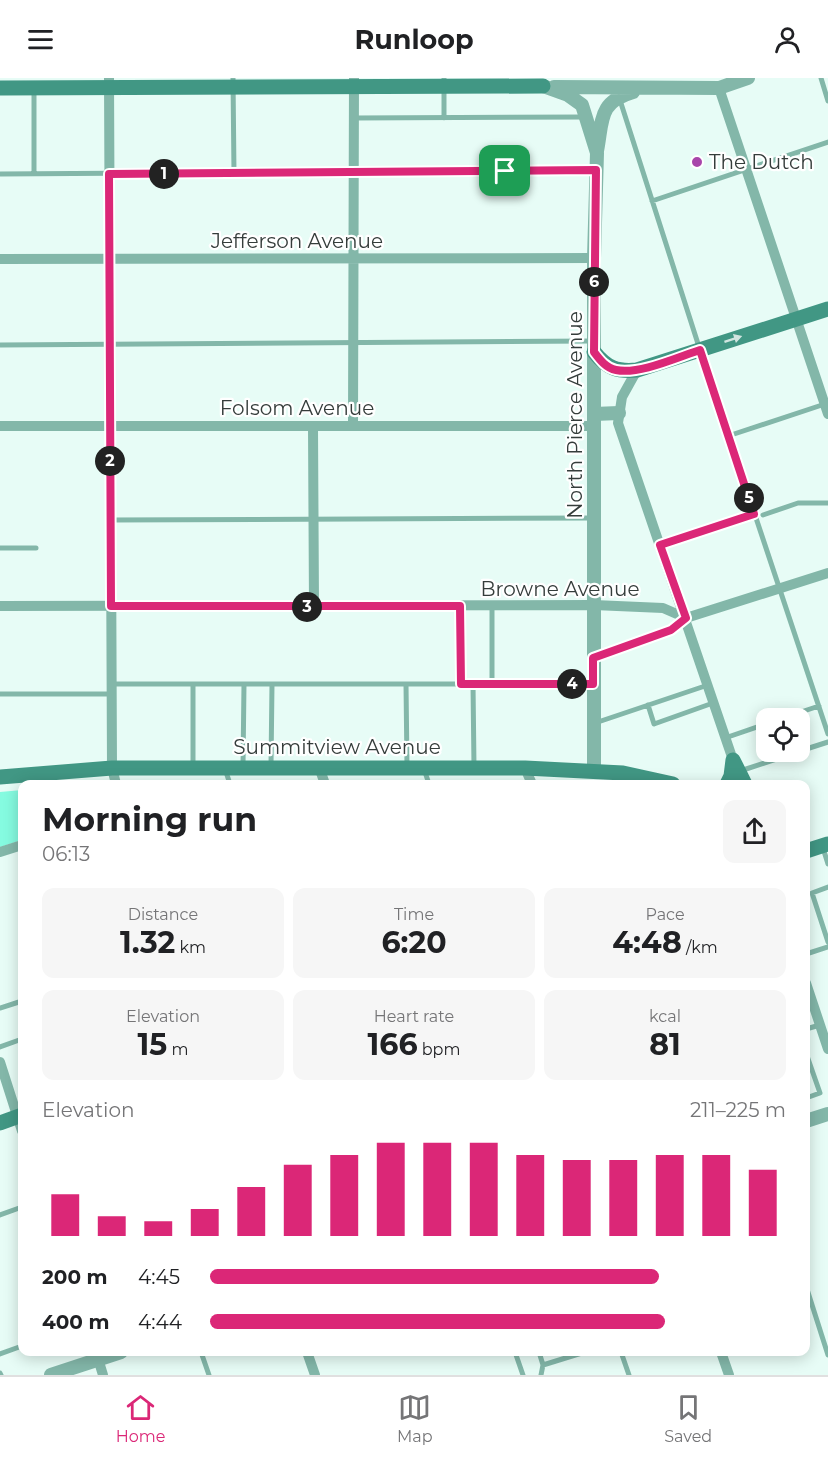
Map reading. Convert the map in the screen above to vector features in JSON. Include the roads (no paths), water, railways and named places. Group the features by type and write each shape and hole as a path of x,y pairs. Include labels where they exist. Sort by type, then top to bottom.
{"main road":[{"path":"0,88 109,83 553,84"},
{"path":"595,347 602,362 614,370 637,370 828,309"},
{"name":"Summitview Avenue","path":"0,777 112,768 525,768 623,773 654,780"},
{"path":"810,851 825,845"},
{"path":"0,1123 18,1121"}],"street":[{"path":"553,84 589,82 645,88 717,83 748,78"},
{"path":"109,83 111,689 112,768 115,780"},
{"path":"353,426 354,83"},
{"path":"717,83 826,409"},
{"name":"North Pierce Avenue","path":"553,84 582,105 597,153 594,258 594,771"},
{"path":"597,153 605,108 619,96 645,88"},
{"name":"Jefferson Avenue","path":"0,258 594,258"},
{"path":"637,370 622,397 618,423 725,738 739,772"},
{"path":"594,420 619,413"},
{"name":"Folsom Avenue","path":"0,426 313,427 594,420"},
{"path":"313,427 314,607"},
{"path":"593,658 671,630 686,618 828,573"},
{"name":"Browne Avenue","path":"0,606 594,605 663,608 686,618"},
{"path":"319,768 324,780"},
{"path":"525,768 530,780"},
{"path":"0,852 18,845"},
{"path":"810,995 828,1048"},
{"path":"0,1062 3,1079 18,1114"},
{"path":"810,1120 828,1114"},
{"path":"51,1375 95,1356"},
{"path":"97,1356 103,1375"},
{"path":"308,1356 315,1375"},
{"path":"722,1356 729,1375"}],"lane":[{"path":"821,78 828,101"},
{"path":"444,82 444,118"},
{"path":"233,83 234,173"},
{"path":"34,88 34,174"},
{"path":"619,96 728,436 828,734"},
{"path":"354,118 586,117"},
{"path":"652,201 828,142"},
{"path":"0,174 596,170"},
{"path":"0,345 110,343 595,347"},
{"path":"728,436 826,409"},
{"path":"763,515 798,503 828,503"},
{"path":"660,545 754,514"},
{"path":"110,520 594,519"},
{"path":"0,548 36,548"},
{"path":"460,606 461,684"},
{"path":"492,606 492,684"},
{"path":"0,694 193,684 593,684"},
{"path":"193,684 193,768"},
{"path":"243,768 244,684"},
{"path":"271,768 272,684"},
{"path":"406,684 407,768"},
{"path":"473,684 474,768"},
{"path":"594,724 708,685"},
{"path":"648,705 654,724 714,703"},
{"path":"810,709 819,706"},
{"path":"725,738 756,727"},
{"path":"810,747 828,741"},
{"path":"739,772 768,762"},
{"path":"224,768 228,780"},
{"path":"423,768 428,780"},
{"path":"825,845 828,864"},
{"path":"828,887 812,893 828,942"},
{"path":"810,953 828,946"},
{"path":"0,1008 18,1002"},
{"path":"810,1028 820,1025"},
{"path":"0,1047 18,1043"},
{"path":"810,1065 819,1093 810,1096"},
{"path":"0,1215 18,1208"},
{"path":"810,1299 828,1356"},
{"path":"0,1354 18,1348"},
{"path":"202,1356 209,1375"},
{"path":"516,1356 523,1375"},
{"path":"541,1356 543,1365 541,1375"},
{"path":"543,1365 572,1356"},
{"path":"622,1356 628,1375"}],"place":[{"name":"The Dutch","path":"697,162"}]}
